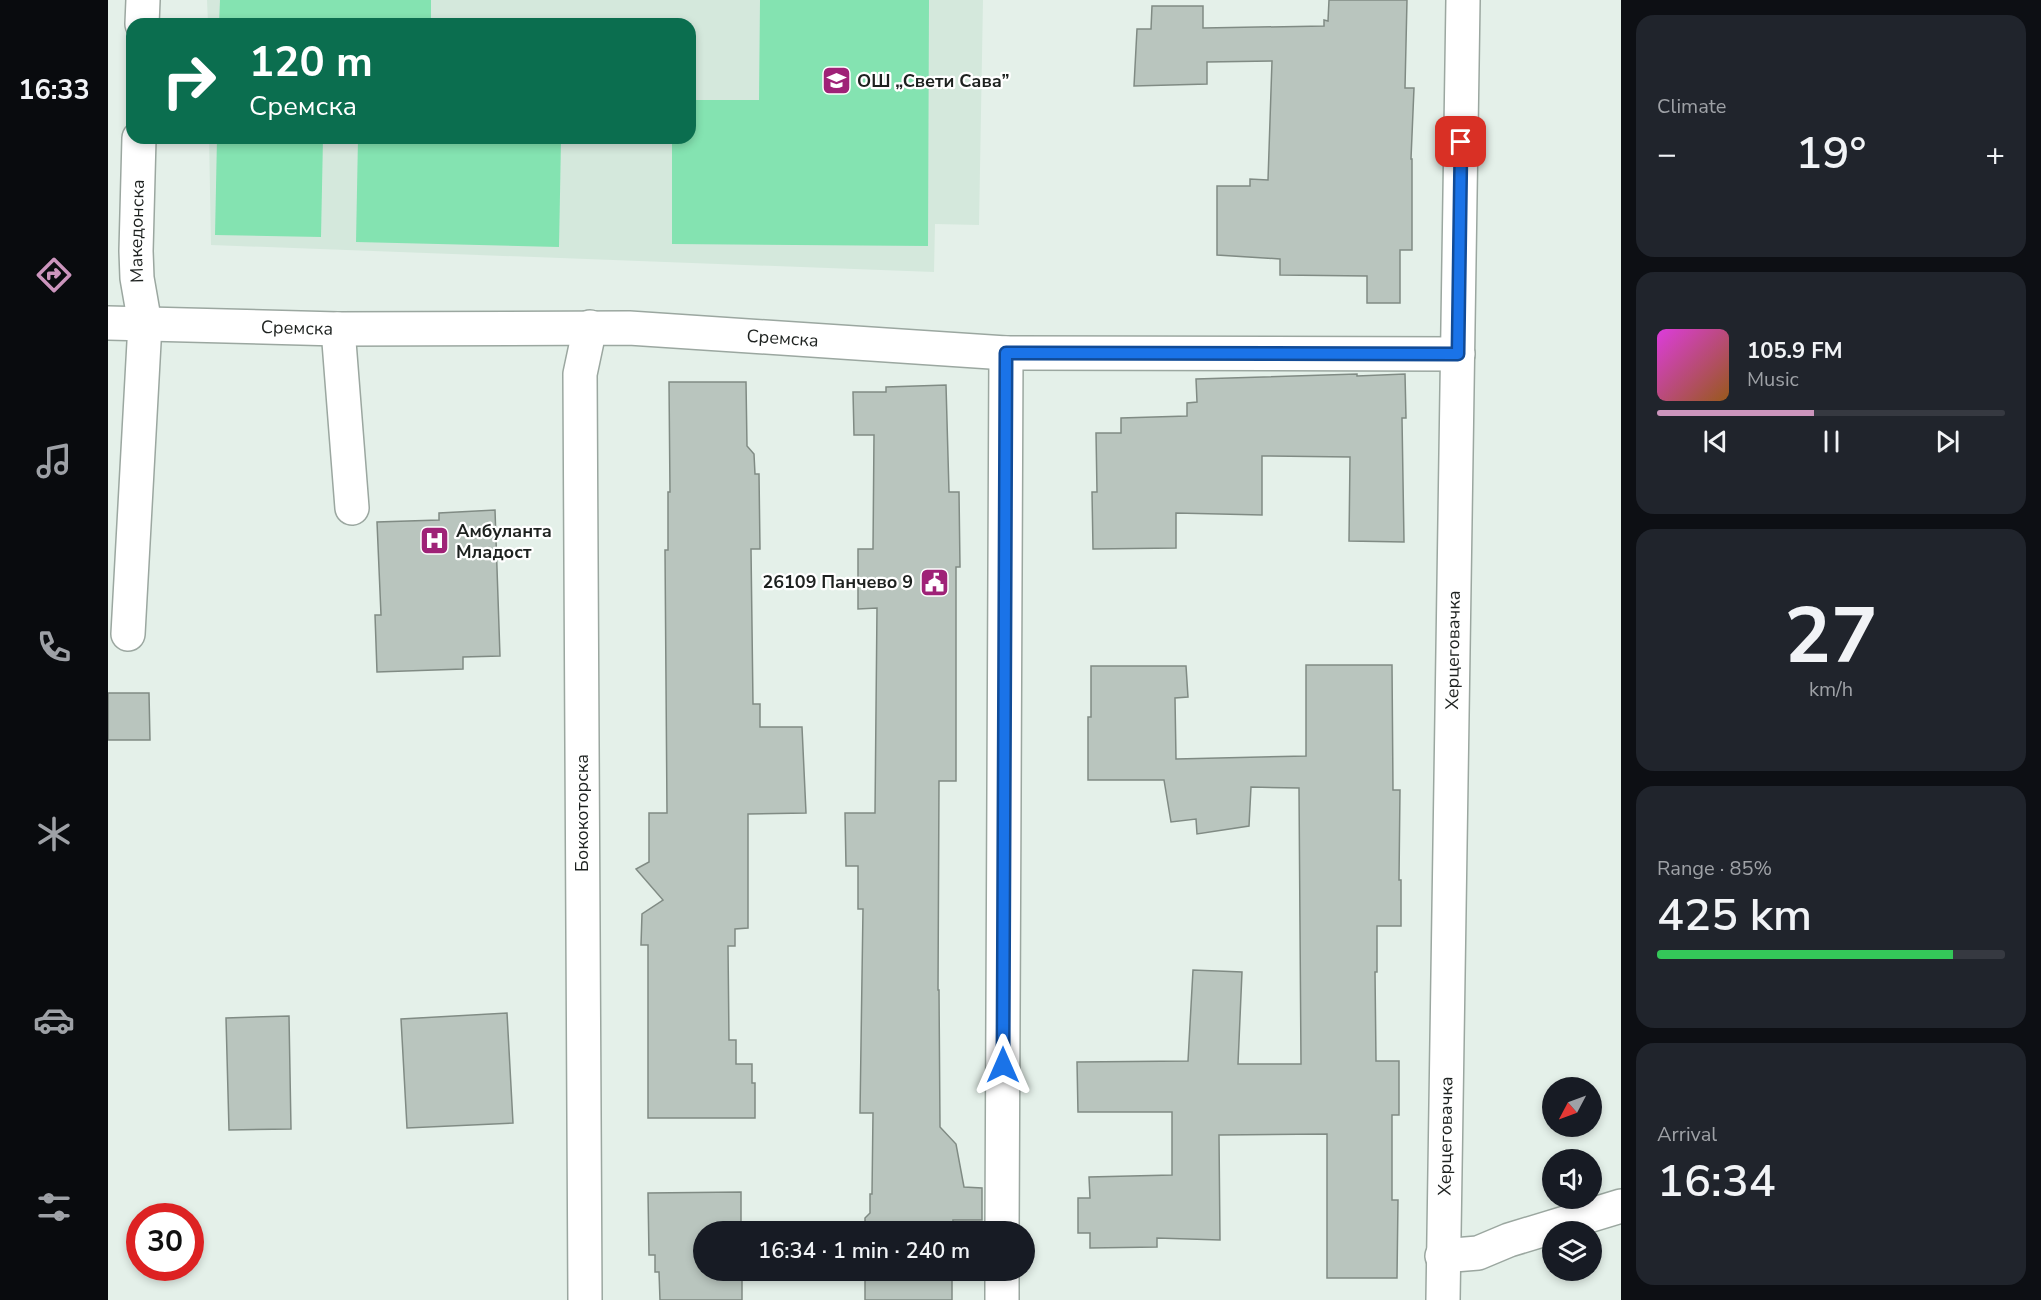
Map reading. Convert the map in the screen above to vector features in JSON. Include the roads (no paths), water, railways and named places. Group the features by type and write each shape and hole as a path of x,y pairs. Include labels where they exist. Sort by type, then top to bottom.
{"street":[{"path":"142,18 143,0"},
{"name":"Херцеговачка","path":"1443,1300 1462,0"},
{"name":"Македонска","path":"128,634 145,324 137,278 136,251 139,144"},
{"name":"Сремска","path":"108,323 338,328 629,328 1006,353 1458,354"},
{"name":"Бококоторска","path":"585,1300 580,374 590,327"},
{"path":"338,328 352,508"},
{"path":"1002,1221 1006,353"},
{"path":"1442,1256 1478,1253 1520,1237 1621,1206"},
{"path":"1002,1281 1002,1300"}],"place":[{"name":"ОШ „Свети Сава”","path":"836,81"},
{"name":"Амбуланта Младост","path":"435,541"},
{"name":"26109 Панчево 9","path":"934,582"}]}
